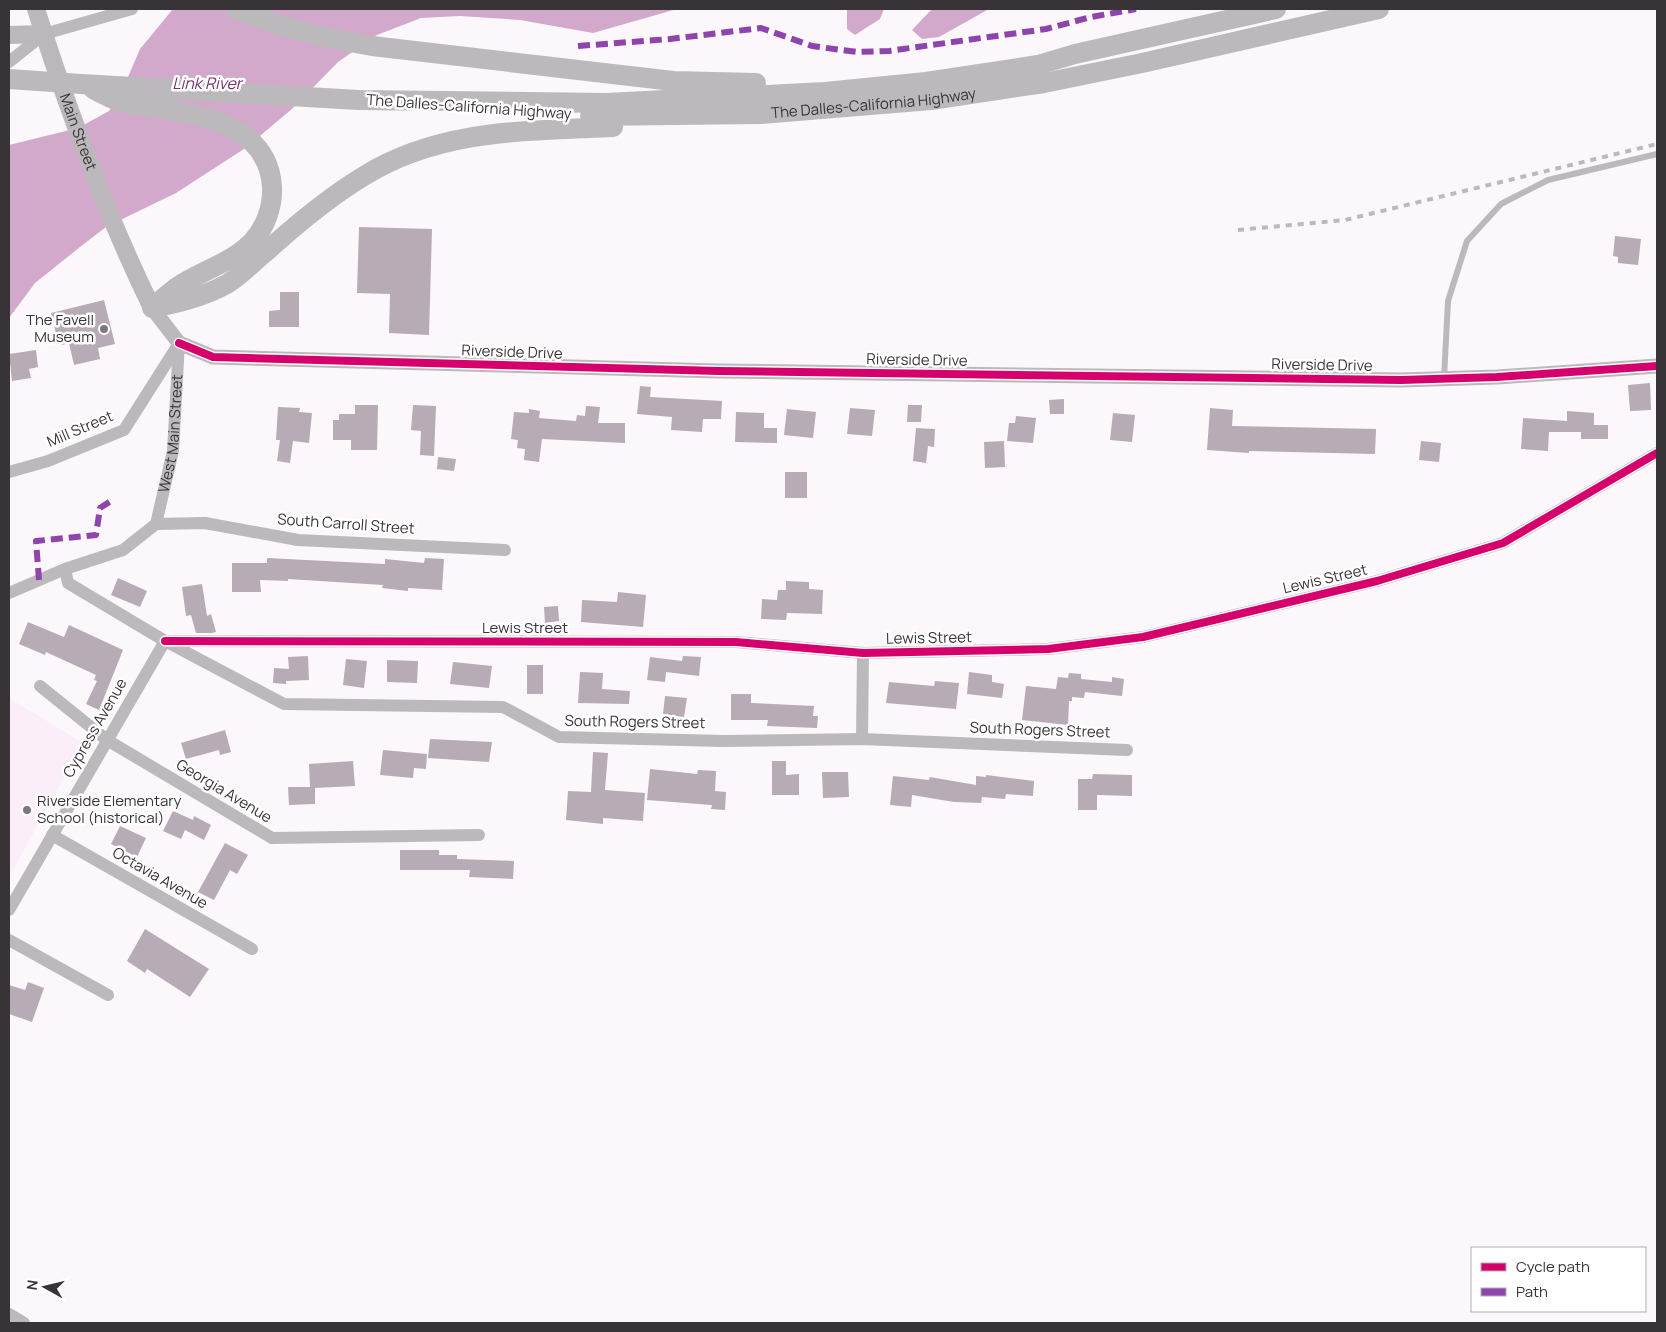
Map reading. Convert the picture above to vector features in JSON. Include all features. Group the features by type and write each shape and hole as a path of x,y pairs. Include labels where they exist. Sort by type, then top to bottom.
{"highway":[{"path":"236,9 323,38 451,56 673,81 733,84 825,82 917,74 1038,55 1076,54"},
{"name":"The Dalles-California Highway","path":"358,100 606,103 815,92 926,82 1038,65 1076,54 1276,9"},
{"name":"The Dalles-California Highway","path":"9,79 358,100 450,108 610,116 761,114 931,100 1044,82 1142,63 1379,9"},
{"path":"80,84 122,102 210,117 230,126 251,140 262,154 270,173 272,195 269,212 263,228 252,242 239,253 178,287 152,308"},
{"path":"152,308 188,301 228,283 313,211 364,175 405,155 453,139 502,132 684,124 761,114"}],"main road":[{"name":"Main Street","path":"36,9 70,108 125,253 152,308"},
{"path":"9,35 44,34"}],"street":[{"path":"9,62 44,34 132,9"},
{"path":"152,308 179,343"},
{"name":"Riverside Drive","path":"179,343 212,357 659,370 1444,379 1657,366"},
{"name":"Mill Street","path":"9,472 48,461 124,430 179,343"},
{"name":"West Main Street","path":"156,524 173,451 179,343"},
{"name":"Lewis Street","path":"165,641 736,642 863,652 1048,649 1143,637 1377,581 1503,543 1657,453"},
{"name":"South Carroll Street","path":"156,524 205,523 298,540 505,550"},
{"path":"12,592 65,569 123,550 156,524"},
{"name":"South Rogers Street","path":"65,569 68,583 165,641 284,704 503,707 558,737 723,740 862,738 1127,750"},
{"name":"Cypress Avenue","path":"9,910 165,641"},
{"path":"862,738 863,652"},
{"name":"Georgia Avenue","path":"40,686 108,740 272,838 479,835"},
{"name":"Octavia Avenue","path":"52,835 252,949"},
{"path":"9,940 108,995"},
{"path":"9,1314 24,1323"}],"lane":[{"path":"1444,379 1448,301 1467,241 1501,204 1548,180 1657,154"}],"shaded area":[{"name":"Riverside Elementary School (historical)","path":"9,698 83,743 9,877"}],"water":[{"name":"Link River","path":"173,9 677,9 593,33 520,20 460,16 421,18 377,35 338,62 293,108 247,147 176,193 106,227 35,283 9,318 9,145 78,128 109,111 119,98 140,49"},
{"path":"847,9 884,9 880,19 855,35 847,29"},
{"path":"932,9 989,9 939,37 922,39 912,30"}],"building":[{"path":"359,227 432,229 429,335 389,333 390,294 357,293"},
{"path":"1615,236 1641,239 1638,265 1618,263 1618,257 1613,256"},
{"path":"280,292 299,292 299,327 269,327 269,311 280,310"},
{"path":"104,300 115,344 98,348 100,359 74,365 69,343 62,345 59,334 56,334 51,313"},
{"path":"36,350 38,367 29,369 31,378 12,381 9,354"},
{"path":"1650,383 1651,410 1630,411 1628,385"},
{"path":"640,386 651,387 650,397 722,401 721,419 703,419 702,432 671,430 672,417 637,414"},
{"path":"1064,399 1064,414 1050,414 1049,400"},
{"path":"355,405 378,405 377,450 351,450 351,440 333,440 333,420 339,420 339,414 355,414"},
{"path":"413,405 436,406 434,456 420,455 421,431 411,430"},
{"path":"908,405 922,405 921,422 907,422"},
{"path":"586,406 600,407 598,423 625,423 625,443 542,439 539,462 524,460 525,449 517,448 518,440 511,439 514,412 529,413 529,409 540,411 539,418 576,421 577,415 585,416"},
{"path":"278,407 300,408 299,412 312,413 309,443 293,441 290,463 277,461 280,440 276,440"},
{"path":"850,408 875,410 872,436 847,434"},
{"path":"1210,408 1233,410 1232,426 1376,429 1375,454 1249,451 1249,453 1207,450"},
{"path":"787,409 816,412 813,438 784,435"},
{"path":"1567,411 1594,413 1594,425 1608,425 1608,439 1581,439 1581,432 1549,432 1548,451 1521,449 1523,418 1567,421"},
{"path":"736,412 764,413 764,428 777,428 777,443 735,442"},
{"path":"1113,413 1135,415 1132,442 1110,440"},
{"path":"1016,416 1036,418 1033,443 1007,441 1009,423 1015,423"},
{"path":"916,428 935,429 934,447 928,446 926,463 913,461"},
{"path":"1004,441 1005,467 985,468 984,442"},
{"path":"1421,441 1441,443 1439,462 1419,460"},
{"path":"438,457 456,459 454,471 437,469"},
{"path":"785,472 807,472 807,498 785,498"},
{"path":"267,558 385,564 385,559 424,563 425,558 444,559 442,590 408,588 408,591 382,588 383,585 288,579 288,581 260,580 261,592 232,592 232,563 267,563"},
{"path":"118,578 147,591 140,607 111,595"},
{"path":"786,581 809,582 809,589 823,590 822,614 787,613 786,620 761,619 762,599 777,600 778,590 786,590"},
{"path":"202,584 207,616 211,614 216,632 212,633 196,633 191,615 186,616 182,587"},
{"path":"618,592 646,595 643,627 581,622 582,600 617,602"},
{"path":"558,606 559,621 545,623 544,607"},
{"path":"28,622 64,637 69,625 123,650 99,710 86,704 97,681 94,680 96,675 46,652 45,655 19,644"},
{"path":"308,656 309,680 286,681 286,684 273,683 274,668 289,669 288,657"},
{"path":"683,656 701,657 699,676 666,672 665,682 647,680 650,657 682,661"},
{"path":"346,659 367,661 364,688 343,685"},
{"path":"387,660 418,661 417,683 387,682"},
{"path":"453,662 492,666 489,688 450,684"},
{"path":"527,665 543,665 543,694 527,694"},
{"path":"580,672 603,673 602,689 630,691 629,704 578,703"},
{"path":"969,672 992,675 992,682 1004,684 1002,698 967,694"},
{"path":"1069,673 1081,674 1081,679 1112,682 1112,677 1124,679 1122,696 1085,692 1084,698 1072,697 1072,701 1069,701 1068,725 1022,720 1026,686 1056,689 1058,677 1068,678"},
{"path":"935,681 959,683 956,709 886,703 889,682 934,686"},
{"path":"731,694 751,694 751,703 814,706 813,716 818,716 817,728 767,726 768,720 731,720"},
{"path":"665,696 687,698 684,717 663,714"},
{"path":"225,730 231,752 220,755 219,750 186,759 181,743"},
{"path":"430,739 492,742 489,762 428,758"},
{"path":"383,750 427,754 426,769 414,768 413,778 380,775"},
{"path":"593,752 608,753 605,790 645,793 643,821 603,818 603,824 566,820 568,791 591,792"},
{"path":"353,761 355,786 315,788 315,804 289,805 288,787 310,787 309,764"},
{"path":"772,761 786,761 786,775 799,774 799,795 772,795"},
{"path":"650,769 697,774 698,770 716,771 715,791 726,792 725,810 711,809 712,805 647,800"},
{"path":"822,772 848,772 849,797 823,798"},
{"path":"1093,774 1132,775 1132,796 1097,795 1097,810 1078,810 1078,779 1092,779"},
{"path":"986,775 1034,781 1033,796 1006,794 1005,799 982,797 981,803 954,802 912,795 911,807 890,805 893,776 929,780 930,777 976,785 976,776 986,777"},
{"path":"173,811 193,820 194,816 211,825 204,840 185,830 181,839 163,831"},
{"path":"120,826 146,838 137,857 111,844"},
{"path":"225,843 248,855 237,874 230,870 214,900 198,892"},
{"path":"400,850 439,850 439,855 457,855 457,859 514,861 513,879 469,877 470,870 400,870"},
{"path":"145,929 209,969 190,997 147,969 145,973 127,961"},
{"path":"28,982 44,988 32,1022 9,1014 9,985 25,990"}],"railway":[{"path":"1238,230 1345,220 1657,144"}],"marked path":[{"path":"578,46 670,39 761,28 812,46 857,52 889,51 1046,29 1091,17 1136,9"},
{"path":"39,580 36,541 96,535 100,508 114,499"}],"cycle path":[{"path":"179,343 213,357 718,371 1401,380 1497,377 1657,366"},
{"path":"165,641 736,642 863,653 1048,649 1143,637 1377,581 1503,543 1657,453"}],"place":[{"name":"The Favell Museum","path":"104,329"},
{"name":"Riverside Elementary School (historical)","path":"27,810"}]}
